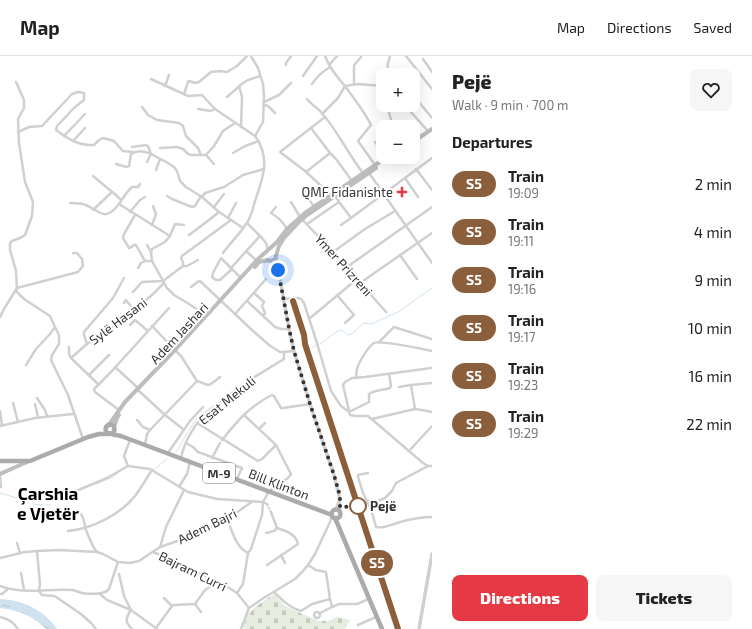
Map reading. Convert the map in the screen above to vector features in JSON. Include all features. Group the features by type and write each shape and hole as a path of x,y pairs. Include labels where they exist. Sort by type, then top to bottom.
{"main road":[{"path":"420,134 430,128"},
{"path":"420,136 430,128"},
{"path":"352,182 382,164"},
{"path":"301,218 334,196 375,165"},
{"path":"276,255 274,251 267,251 265,256 268,260 273,260 276,255 279,246 284,238 301,218 314,206 334,196"},
{"name":"Adem Jashari","path":"176,351 257,260 301,218"},
{"name":"Adem Jashari","path":"107,427 119,410 257,264 268,260"},
{"name":"Adem Jashari","path":"112,431 119,414 138,390"},
{"path":"0,474 82,439 112,431 111,425 99,434"},
{"name":"M-9","path":"107,427 107,432 112,431"},
{"name":"Bill Klinton","path":"112,431 130,440 317,510 328,511 335,515"},
{"path":"0,461 30,461"},
{"path":"335,515 382,629"}],"street":[{"path":"184,94 189,81 199,82 211,72 227,72 237,66 247,56"},
{"path":"251,56 258,68 263,84 264,103 263,122 255,136"},
{"path":"286,65 291,56"},
{"path":"303,76 317,56"},
{"path":"325,56 329,66 368,118 371,125 358,141 375,165"},
{"path":"312,84 316,77 329,66 337,56"},
{"path":"388,68 390,56"},
{"path":"406,56 432,89"},
{"path":"354,85 354,66 361,57"},
{"path":"423,59 432,72"},
{"path":"164,86 169,75"},
{"path":"227,97 248,80 260,76"},
{"path":"151,79 188,96 202,95 215,109 241,128 255,136 258,141 265,161 263,180 247,223 223,253"},
{"path":"16,82 24,100 24,108 18,119 19,143 25,182 33,202 32,216 25,235 10,243 10,250 16,271 16,290 24,299 50,316 59,335 59,344 52,354 51,360 68,396 82,439"},
{"path":"264,103 279,95 291,84"},
{"path":"239,86 242,97 241,128"},
{"path":"345,86 376,86"},
{"path":"322,114 338,98 345,86"},
{"path":"18,132 29,127 42,126 72,94 78,92 84,93 84,100 57,126 56,130 69,140 87,146 94,145 103,138 114,141 123,151 145,151 151,154 174,168 177,171 180,181 186,187 202,196 219,212 243,228"},
{"path":"307,100 325,117 364,173"},
{"path":"264,103 275,113"},
{"path":"420,104 432,118"},
{"path":"142,107 148,114 157,120 179,123 183,126 186,136 198,148 202,155"},
{"path":"198,109 211,111 215,109"},
{"path":"412,112 430,128"},
{"path":"64,136 85,114"},
{"path":"325,117 280,152 334,196 351,218"},
{"path":"160,148 176,147 182,148 190,154 206,155 214,146 223,131 235,123"},
{"path":"73,141 85,128"},
{"path":"311,128 352,182"},
{"path":"233,153 258,141"},
{"path":"132,146 147,145 151,154"},
{"path":"116,164 127,167 129,166 131,154 133,152"},
{"path":"306,172 330,153"},
{"path":"147,162 151,154"},
{"path":"206,155 214,164"},
{"path":"341,225 432,158"},
{"path":"156,170 160,159"},
{"path":"167,196 194,207 205,193 224,187 243,175 264,168"},
{"path":"416,169 431,188"},
{"path":"369,173 432,263"},
{"path":"93,176 121,200"},
{"path":"405,178 418,197"},
{"path":"70,203 83,204 102,214 107,214 119,204 132,187 138,187 140,184"},
{"path":"302,191 314,206"},
{"path":"93,210 112,192"},
{"path":"214,207 224,194"},
{"path":"130,212 140,200 145,197"},
{"name":"Ymer Prizreni","path":"291,202 301,218 347,267 386,312"},
{"path":"307,224 340,202"},
{"path":"228,218 236,203"},
{"path":"119,204 170,236"},
{"path":"152,225 156,214 153,206"},
{"path":"347,267 432,207"},
{"path":"276,208 271,213 276,216 287,230"},
{"path":"333,252 395,210"},
{"path":"189,234 219,212"},
{"path":"135,215 123,238 130,248 136,245 145,261"},
{"path":"198,260 187,266 183,266 181,258 231,220"},
{"path":"247,223 266,243 267,251"},
{"path":"151,252 152,249 165,242 170,236 175,224 184,225"},
{"path":"360,283 432,233"},
{"path":"241,278 231,268 221,258 212,276 216,280 220,280 231,268 246,251 260,236"},
{"path":"147,245 151,252 152,261 166,288 206,316"},
{"path":"246,251 257,260"},
{"path":"0,317 1,311 16,290 21,287 78,272 83,266 82,259 77,253 73,253"},
{"path":"241,629 249,608 294,579 308,565 335,515 340,500 334,475 294,351 283,299 276,255"},
{"path":"400,255 417,279"},
{"path":"268,260 278,270"},
{"path":"138,268 141,263 145,261 152,261"},
{"name":"Sylë Hasani","path":"71,358 87,344 103,334 134,310 183,266"},
{"path":"87,344 84,332 113,298 124,278"},
{"path":"235,314 266,279"},
{"path":"309,319 357,279"},
{"path":"191,287 200,281 268,345 280,352 294,351"},
{"path":"133,292 142,282 164,282"},
{"path":"254,293 264,302 262,306 265,313 263,316"},
{"path":"337,295 354,315 345,324"},
{"path":"283,299 298,298 304,303 331,391 341,406 350,414 355,416 368,416 428,466"},
{"path":"124,303 126,300 134,310"},
{"path":"247,300 274,326 281,329 289,328"},
{"path":"119,410 95,392 94,389 169,308"},
{"path":"130,325 135,320 148,331"},
{"path":"152,326 181,356 197,381 208,385 220,377"},
{"path":"26,365 36,349 55,327"},
{"path":"356,378 356,368 364,355 373,344 378,342 394,327 432,339"},
{"path":"378,342 432,351"},
{"path":"69,347 69,354 71,358 99,385"},
{"name":"Esat Mekuli","path":"181,458 186,443 203,416 257,375 283,360 284,352"},
{"path":"89,375 109,355"},
{"path":"115,367 165,415 183,429"},
{"path":"348,411 344,385 345,382 352,378 431,368"},
{"path":"348,411 369,402 368,396 370,393 390,388 389,374"},
{"path":"144,445 147,434 150,430 197,381"},
{"path":"399,387 432,383"},
{"path":"410,385 415,409"},
{"path":"222,440 250,408 272,395 281,408 310,404"},
{"path":"37,398 48,416"},
{"path":"14,403 18,422"},
{"path":"35,404 38,417"},
{"path":"168,454 183,429 203,407"},
{"path":"372,419 415,409 432,412"},
{"path":"0,411 1,426 38,417 73,414"},
{"path":"237,593 243,584 248,554 262,515 264,502 268,491 288,478 291,474 276,445 244,415"},
{"path":"137,420 143,427 150,430"},
{"path":"259,429 265,423"},
{"path":"197,424 258,461 262,460 276,445"},
{"path":"409,451 432,426"},
{"path":"128,466 124,456 130,440"},
{"path":"186,443 198,452 242,468 237,479"},
{"path":"212,458 220,443"},
{"path":"14,461 17,466"},
{"path":"179,487 187,474 190,462"},
{"path":"62,498 107,478 128,466 150,469 188,492 217,499 264,502 267,504"},
{"path":"368,501 378,501 385,498 392,491 396,483 428,466 432,466"},
{"path":"68,531 85,527 118,512 136,495 152,470"},
{"path":"368,473 358,475 358,477 363,493 371,509 376,527 387,527 409,519 432,517"},
{"path":"0,474 1,487"},
{"path":"160,547 166,527 184,490"},
{"name":"Adem Bajri","path":"116,561 130,563 139,561 160,547 199,533 227,519 253,501"},
{"path":"267,565 281,554 298,544 294,536 277,528 271,512"},
{"path":"76,513 83,516 85,527 94,549 97,552"},
{"path":"227,519 238,544 244,552 248,554"},
{"path":"266,533 274,531 277,528"},
{"path":"17,543 20,553"},
{"path":"0,558 25,552 59,550 97,552 116,561 109,589 100,594 82,593 74,590 39,591 9,589 0,586"},
{"path":"37,551 40,584 39,591"},
{"name":"Bajram Curri","path":"153,552 223,584 237,593 249,608"},
{"path":"281,554 285,563"},
{"path":"419,629 432,554"},
{"path":"308,565 316,570 326,572 332,607"},
{"path":"21,573 24,590"},
{"path":"119,574 124,596 130,610 126,620 132,629"},
{"path":"195,604 205,590 217,582"},
{"path":"0,594 9,589"},
{"path":"39,591 42,595 54,596 87,619 96,629"},
{"path":"274,592 287,605 301,611 312,604 330,599"},
{"path":"100,594 107,600 130,610 156,628 172,606 195,604"},
{"path":"164,598 172,606"},
{"path":"320,613 339,604 356,604 369,599"},
{"path":"195,604 201,612"},
{"path":"358,625 377,616"},
{"path":"0,617 10,620 18,629"}],"green space":[{"path":"274,594 284,605 319,621 329,621 337,617 350,620 345,629 243,628 247,616 255,607"}],"water":[{"path":"0,599 17,601 32,607 46,616 57,629 46,629 25,614 0,608"}],"waterway":[{"path":"320,344 340,330 347,335 352,334 364,323 371,324 398,312 432,288"},
{"path":"312,348 316,345"},
{"path":"226,396 239,386"},
{"path":"176,452 196,419 221,401"},
{"path":"153,470 167,459"},
{"path":"96,484 113,477 118,473"},
{"path":"0,493 24,500"},
{"path":"59,502 65,497"},
{"path":"33,504 42,505"}],"tunnel":[{"path":"267,504 271,512"}],"railway":[{"path":"293,301 304,335 305,344 398,629"}],"train":[{"name":"S5","path":"293,301 304,335 305,344 398,629"}],"place":[{"name":"QMF Fidanishte","path":"402,192"},
{"name":"Pejë","path":"358,506"}],"district":[{"name":"Çarshia e Vjetër","path":"48,503"}],"route":[{"path":"278,270 294,351 334,475 340,496 340,507 358,506"}]}
